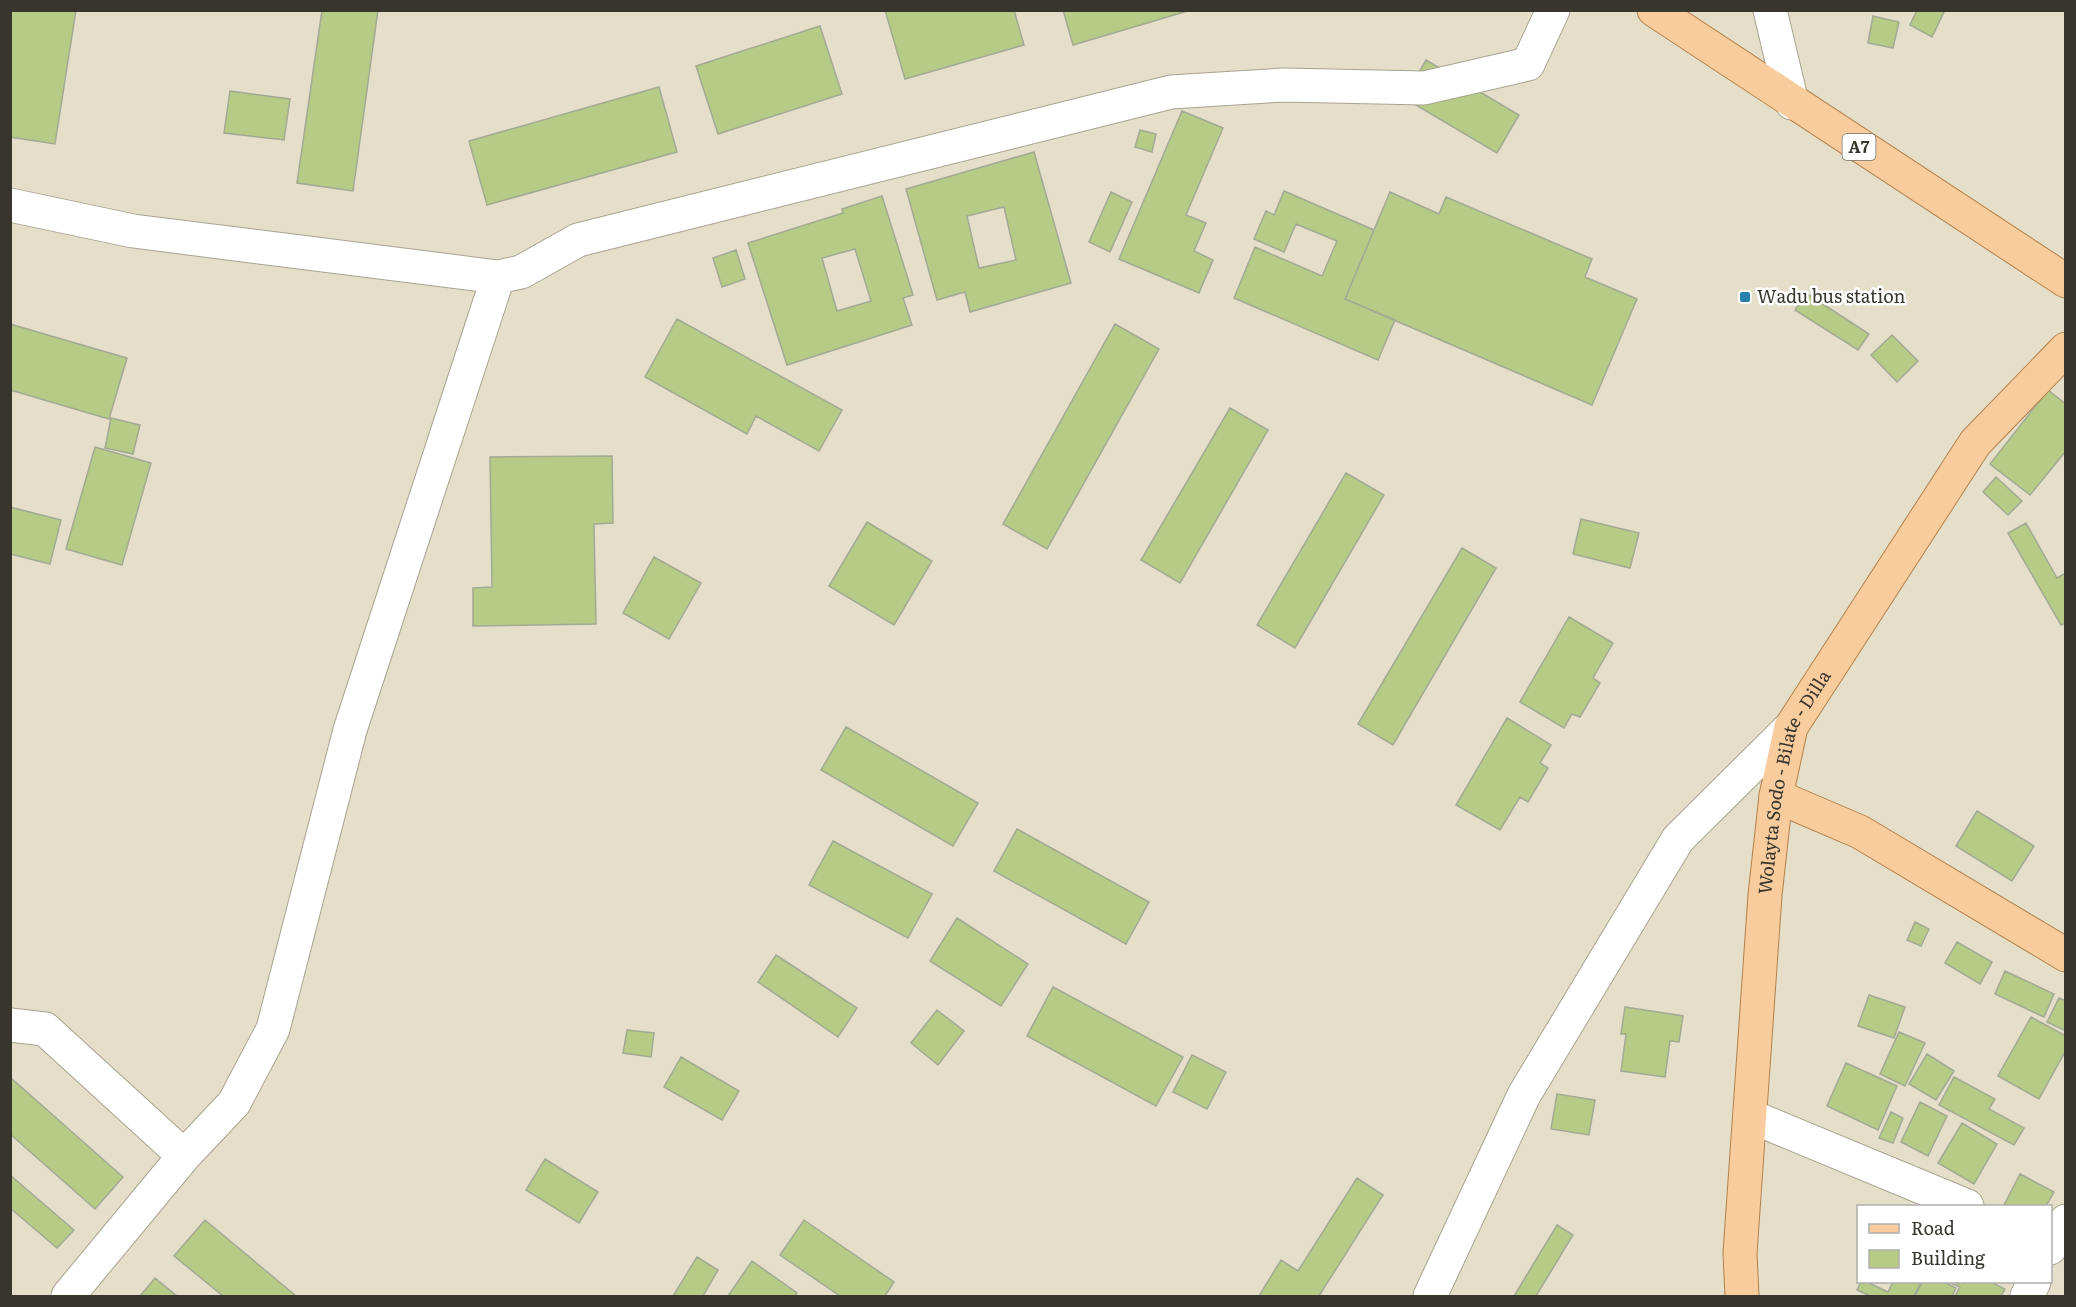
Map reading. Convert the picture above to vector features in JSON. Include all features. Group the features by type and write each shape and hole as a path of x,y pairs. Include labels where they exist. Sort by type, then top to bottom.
{"main road":[{"name":"A7","path":"1654,10 1792,103 2066,281"},
{"name":"Wolayta Sodo - Bilate - Dilla","path":"1742,1296 1740,1253 1765,895 1776,796 1791,727 1975,443 2066,349"},
{"path":"1776,796 1860,832 2066,955"}],"street":[{"path":"10,205 133,231 498,277 521,272 578,240 1171,92 1283,85 1424,88 1528,64 1553,10"},
{"path":"1770,10 1792,103"},
{"path":"68,1296 183,1156 234,1103 273,1029 350,730 498,277"},
{"path":"1430,1296 1524,1095 1678,839 1791,727"},
{"path":"10,1025 45,1029 183,1156"},
{"path":"1750,1116 1965,1205"}],"building":[{"path":"10,10 76,10 55,144 10,137"},
{"path":"322,10 378,10 353,191 297,183"},
{"path":"885,10 1014,10 1024,45 905,79"},
{"path":"1063,10 1191,10 1073,45"},
{"path":"1917,10 1945,10 1932,37 1910,25"},
{"path":"1873,16 1899,22 1893,48 1868,43"},
{"path":"820,26 842,94 718,134 696,66"},
{"path":"1426,60 1519,115 1497,153 1404,98"},
{"path":"659,87 677,152 487,205 469,141"},
{"path":"230,91 290,99 284,140 224,133"},
{"path":"1182,111 1223,128 1186,215 1206,223 1194,251 1213,260 1199,293 1119,259"},
{"path":"1140,130 1156,134 1152,152 1135,147"},
{"path":"1034,152 1071,283 970,312 965,292 937,300 906,189","holes":["1004,207 1016,260 979,268 967,216"]},
{"path":"1284,191 1374,230 1345,299 1395,320 1378,360 1234,298 1255,247 1322,276 1337,241 1296,224 1284,252 1254,239 1266,211 1274,215"},
{"path":"1111,192 1132,202 1110,252 1089,242"},
{"path":"1390,192 1439,214 1446,197 1592,259 1585,277 1637,299 1592,405 1345,299"},
{"path":"882,196 913,295 903,298 912,325 787,365 748,243 843,213 842,209","holes":["855,249 871,301 837,311 822,258"]},
{"path":"736,250 745,279 722,287 713,258"},
{"path":"1806,293 1869,334 1858,350 1795,310"},
{"path":"677,319 842,410 819,451 756,416 747,434 645,377"},
{"path":"10,324 127,358 109,419 10,390"},
{"path":"1115,324 1159,349 1047,549 1003,524"},
{"path":"1892,335 1918,361 1897,382 1871,355"},
{"path":"2048,390 2066,404 2066,451 2030,495 1990,464"},
{"path":"1230,408 1268,430 1180,583 1141,560"},
{"path":"111,418 140,425 133,454 105,448"},
{"path":"95,447 151,463 122,565 66,549"},
{"path":"612,456 613,523 594,524 596,624 473,626 473,588 492,587 490,457"},
{"path":"1346,473 1384,495 1295,648 1257,625"},
{"path":"1996,477 2022,501 2008,515 1983,492"},
{"path":"10,507 61,520 50,564 10,554"},
{"path":"1581,519 1639,533 1630,568 1573,554"},
{"path":"867,522 932,561 894,625 829,586"},
{"path":"2026,523 2057,578 2066,573 2066,623 2061,625 2008,533"},
{"path":"1462,548 1496,568 1393,745 1358,724"},
{"path":"654,557 701,583 669,639 623,613"},
{"path":"1569,617 1613,643 1593,678 1600,683 1580,717 1572,714 1564,728 1520,702"},
{"path":"1507,718 1551,745 1540,763 1548,768 1528,802 1520,797 1500,830 1456,805"},
{"path":"846,727 978,803 953,846 821,770"},
{"path":"1977,811 2034,846 2012,881 1956,846"},
{"path":"1017,829 1149,902 1126,944 994,871"},
{"path":"833,841 932,894 908,938 809,885"},
{"path":"957,918 1028,964 1001,1006 930,961"},
{"path":"1915,922 1929,929 1921,946 1907,940"},
{"path":"1957,942 1992,962 1980,984 1945,963"},
{"path":"776,955 857,1008 838,1037 758,982"},
{"path":"2005,971 2054,994 2044,1017 1995,994"},
{"path":"1053,987 1183,1057 1156,1106 1027,1036"},
{"path":"1869,995 1905,1007 1894,1038 1858,1026"},
{"path":"2059,998 2066,1001 2066,1031 2047,1022"},
{"path":"1625,1007 1683,1016 1679,1042 1670,1041 1665,1077 1621,1071 1626,1034 1621,1034"},
{"path":"937,1010 964,1031 938,1065 911,1043"},
{"path":"2031,1017 2066,1036 2066,1050 2039,1099 1998,1076"},
{"path":"627,1030 654,1033 651,1057 623,1053"},
{"path":"1899,1032 1925,1043 1905,1086 1880,1074"},
{"path":"1927,1054 1954,1071 1936,1100 1909,1084"},
{"path":"1192,1055 1226,1072 1207,1109 1173,1092"},
{"path":"681,1057 739,1091 722,1120 664,1087"},
{"path":"1846,1063 1897,1086 1878,1130 1827,1106"},
{"path":"1954,1077 1995,1099 1989,1109 2024,1128 2014,1145 1939,1105"},
{"path":"11,1078 123,1177 95,1209 10,1134"},
{"path":"1557,1094 1595,1100 1589,1135 1551,1129"},
{"path":"1920,1102 1947,1116 1928,1156 1901,1142"},
{"path":"1891,1112 1903,1118 1893,1143 1879,1138"},
{"path":"1962,1123 1997,1144 1974,1184 1938,1163"},
{"path":"545,1159 598,1192 579,1223 526,1190"},
{"path":"2020,1174 2054,1192 2047,1205 2004,1205"},
{"path":"10,1175 74,1230 57,1248 10,1208"},
{"path":"1357,1178 1383,1195 1319,1296 1259,1296 1281,1260 1298,1271"},
{"path":"205,1220 296,1296 223,1296 174,1256"},
{"path":"804,1220 894,1282 885,1296 840,1296 780,1255"},
{"path":"1557,1225 1573,1235 1536,1296 1514,1296"},
{"path":"697,1257 718,1270 703,1296 673,1296"},
{"path":"752,1261 797,1293 795,1296 728,1296"},
{"path":"155,1278 177,1296 140,1296"},
{"path":"1860,1283 1869,1283 1888,1292 1892,1283 1920,1283 1914,1296 1870,1296 1857,1290"},
{"path":"1922,1283 1946,1283 1956,1288 1952,1296 1915,1296"},
{"path":"1951,1283 1993,1283 2005,1289 2001,1296 1955,1296 1960,1287"}],"place":[{"name":"Wadu bus station","path":"1745,297"}]}
